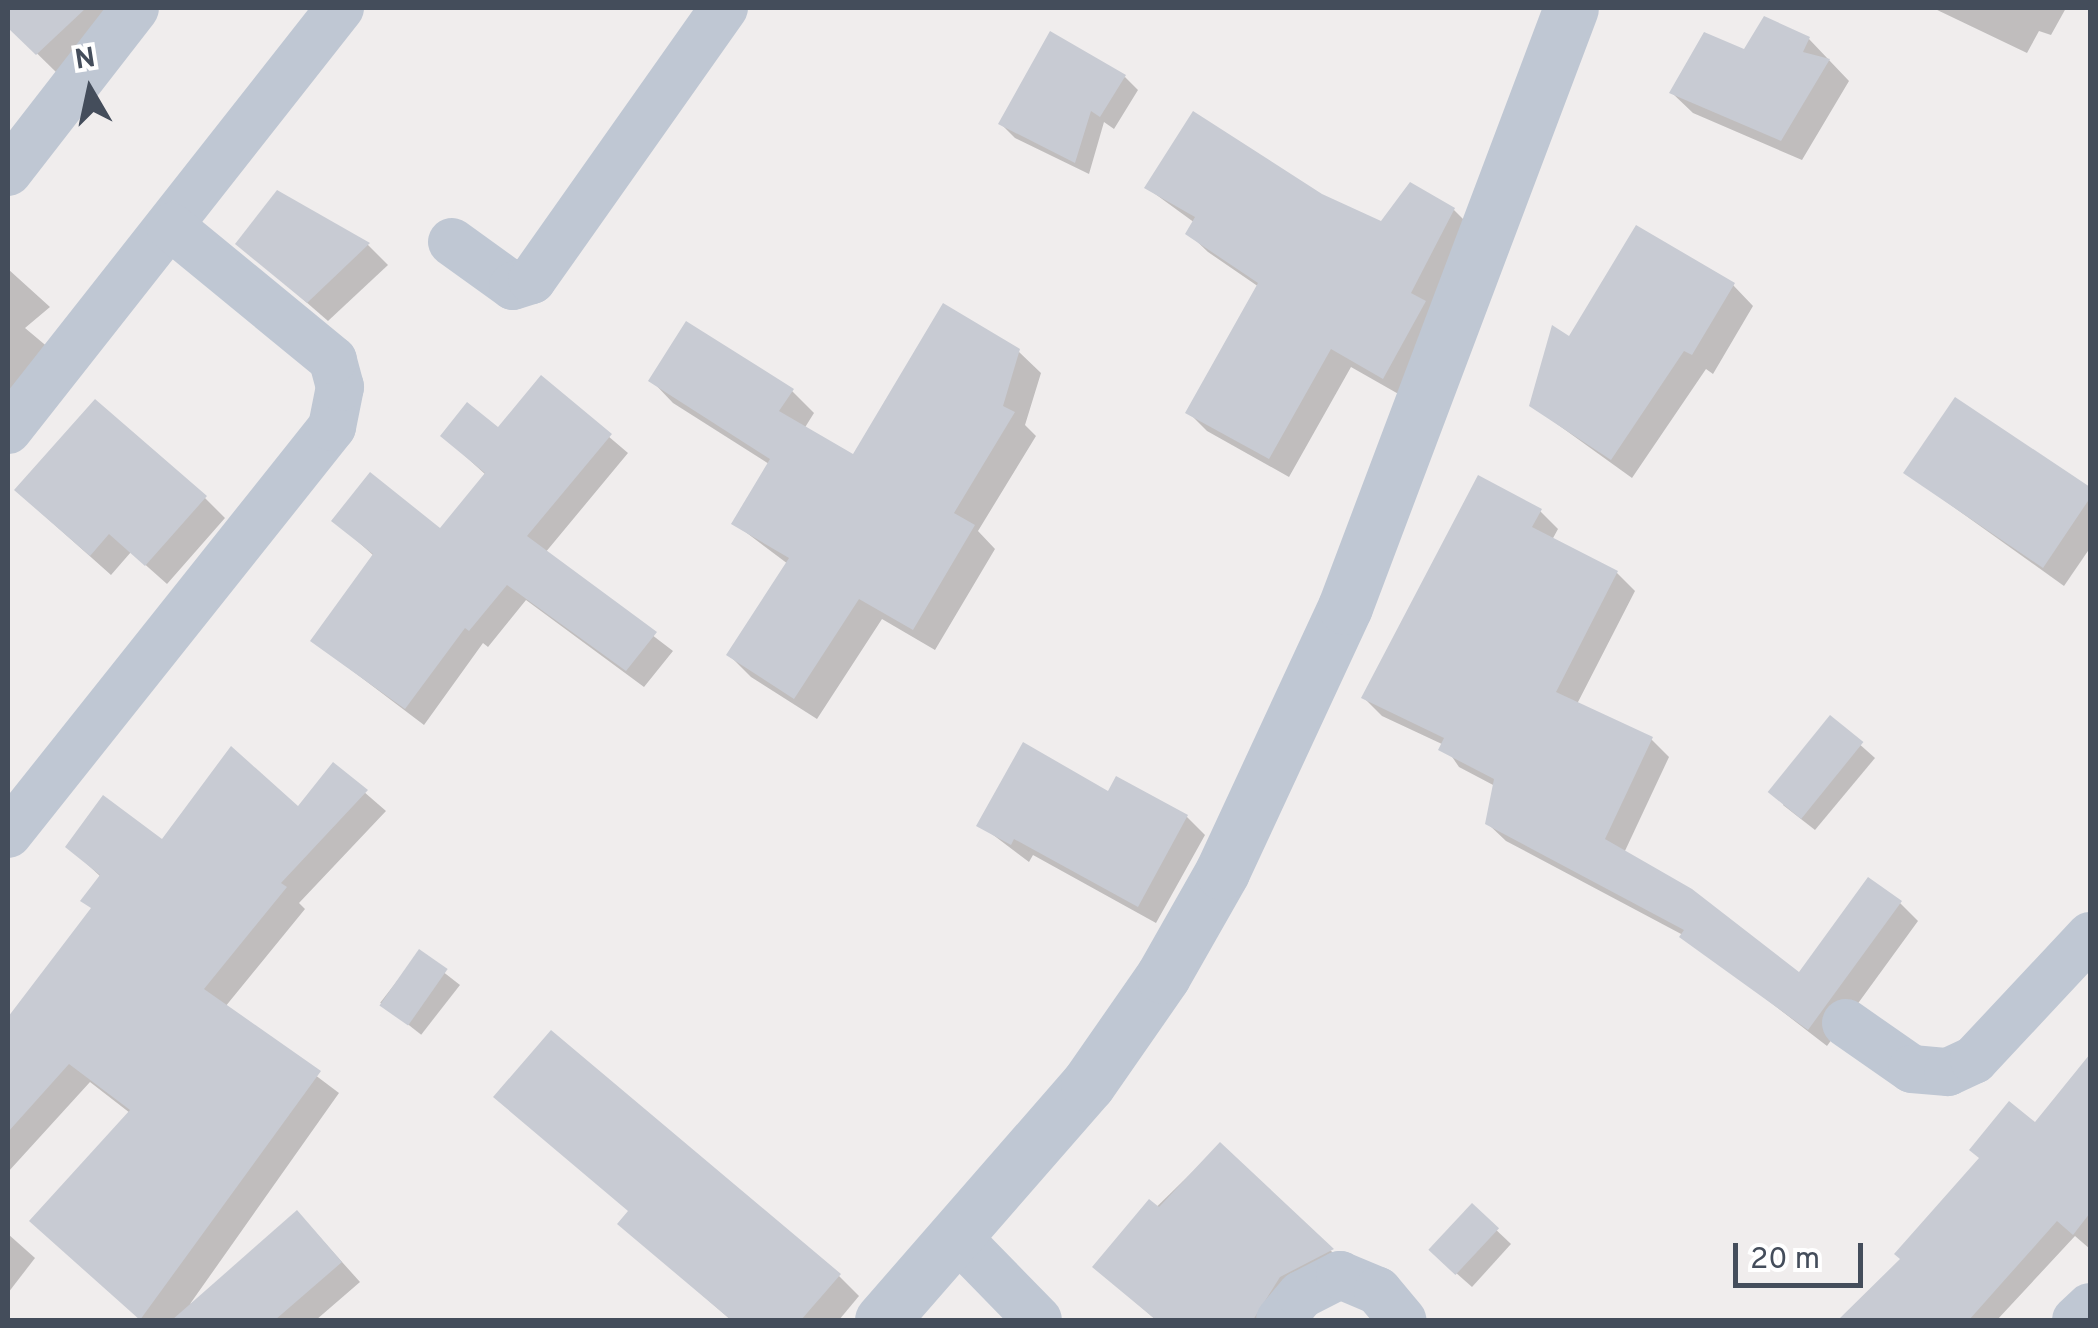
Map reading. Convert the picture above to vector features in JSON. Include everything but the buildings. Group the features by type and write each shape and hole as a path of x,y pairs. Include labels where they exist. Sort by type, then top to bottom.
{"street":[{"path":"8,172 136,8"},
{"path":"8,430 172,227 191,191 340,8"},
{"path":"452,242 512,286 532,280 724,8"},
{"path":"882,1320 959,1238 1088,1084 1163,976 1222,872 1345,607 1571,8"},
{"path":"8,834 332,426 340,387 333,360 172,227"},
{"path":"1846,1023 1912,1068 1948,1072 1974,1060 2090,936"},
{"path":"959,1238 1038,1320"},
{"path":"1280,1320 1301,1295 1340,1276 1378,1291 1402,1320"},
{"path":"2076,1320 2090,1306"}]}
